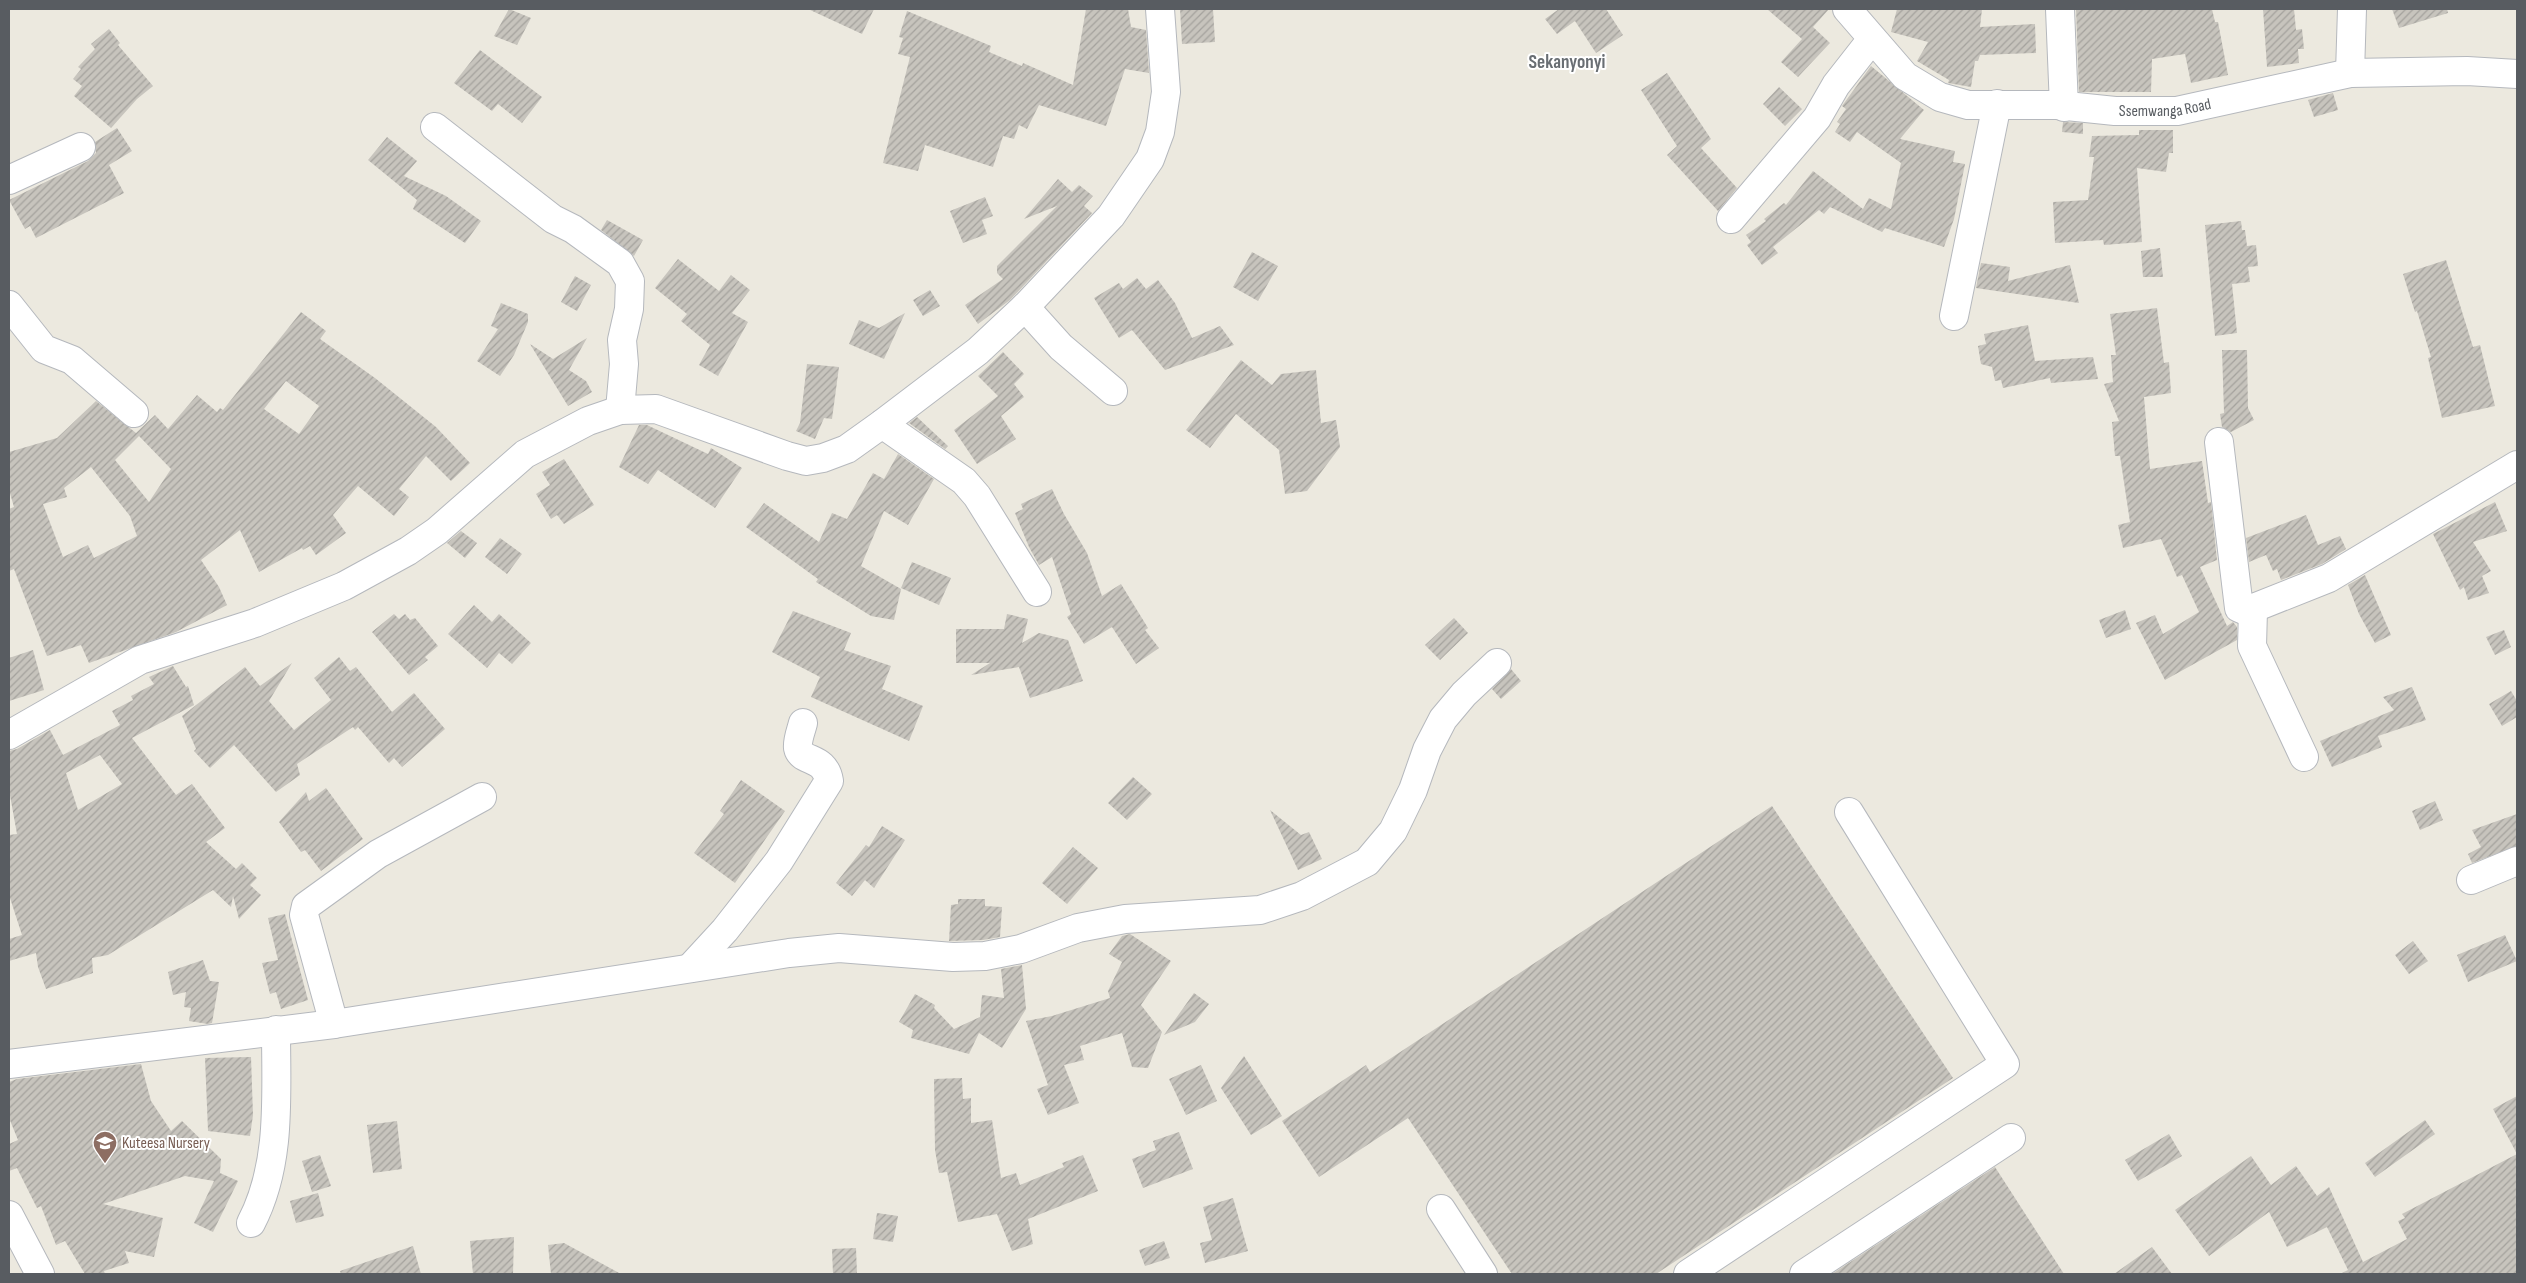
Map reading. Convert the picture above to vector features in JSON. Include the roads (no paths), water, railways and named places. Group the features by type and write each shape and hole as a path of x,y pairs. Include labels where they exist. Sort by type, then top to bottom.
{"street":[{"path":"9,735 140,660 254,623 344,586 408,551 437,531 525,454 588,421 620,410 656,409 787,456 806,460 846,449 978,351 1025,307 1111,216 1150,159 1160,132 1166,92 1160,9"},
{"name":"Ssemwanga Road","path":"1847,9 1905,76 1940,97 1968,105 1997,104 2115,111 2177,111 2350,74 2467,71 2517,74"},
{"path":"2060,9 2064,107"},
{"path":"2350,74 2352,9"},
{"path":"1731,219 1817,118 1836,84 1872,39"},
{"path":"1954,316 1997,104"},
{"path":"435,127 553,219 573,229 620,263 630,281 630,290 629,309 622,340 624,364 620,410"},
{"path":"9,180 81,147"},
{"path":"9,305 44,349 72,360 134,413"},
{"path":"1025,307 1061,347 1113,391"},
{"path":"882,424 964,481 977,496 1037,592"},
{"path":"2218,442 2239,608 2246,611 2253,610 2329,578 2517,466"},
{"path":"2253,610 2252,646 2304,757"},
{"path":"9,1064 334,1024 690,968 840,948 953,957 985,956 1021,949 1078,928 1125,919 1260,910 1302,896 1367,862 1393,831 1413,790 1427,750 1443,719 1464,694 1497,663"},
{"path":"690,968 725,930 780,861 830,781 828,771 823,765 802,755 798,749 803,723"},
{"path":"334,1024 304,915 306,906 378,854 482,797"},
{"path":"1688,1274 2005,1064 1848,812"},
{"path":"2471,880 2517,861"},
{"path":"251,1223 262,1203 276,1132 276,1030"},
{"path":"1804,1274 2011,1138"},
{"path":"1441,1209 1483,1274"},
{"path":"9,1214 40,1274"}],"place":[{"name":"Kuteesa Nursery","path":"105,1164"}],"district":[{"name":"Sekanyonyi","path":"1567,62"}]}
